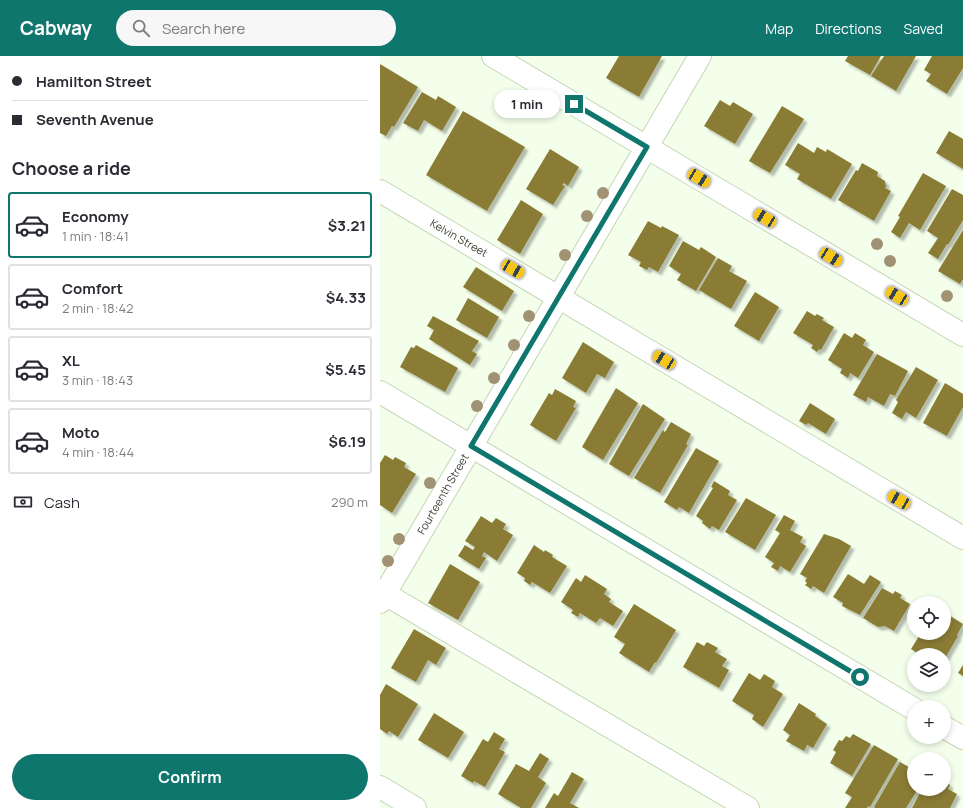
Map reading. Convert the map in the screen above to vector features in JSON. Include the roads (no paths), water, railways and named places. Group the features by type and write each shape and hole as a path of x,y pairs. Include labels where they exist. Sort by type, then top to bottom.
{"street":[{"path":"493,56 963,335"},
{"name":"Fourteenth Street","path":"382,595 700,56"},
{"name":"Kelvin Street","path":"380,191 559,296 783,432 963,538"},
{"path":"380,392 907,705"},
{"path":"382,595 748,808"},
{"path":"951,731 963,738"},
{"path":"380,787 415,808"}]}
